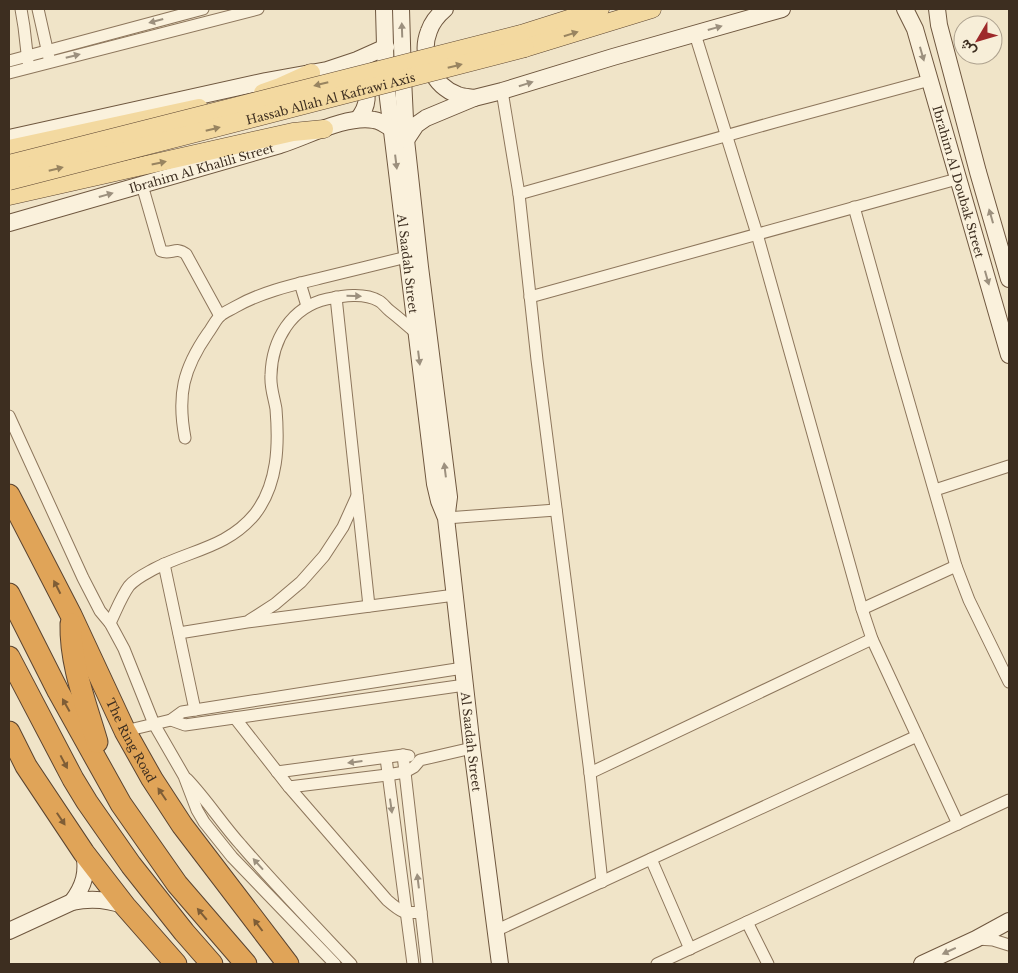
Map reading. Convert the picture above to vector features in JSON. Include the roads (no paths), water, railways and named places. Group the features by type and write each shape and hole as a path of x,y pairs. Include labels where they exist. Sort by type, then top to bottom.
{"highway":[{"name":"The Ring Road","path":"9,496 71,615 125,730 152,779 182,824 288,964"},
{"path":"9,594 58,691 121,804 177,884 246,964"},
{"path":"71,615 70,633 75,668 107,778"},
{"path":"9,657 87,802 131,865 212,964"},
{"path":"9,732 26,766 84,853 125,906 176,964"}],"main road":[{"name":"Hassab Allah Al Kafrawi Axis","path":"9,181 523,41 600,9"},
{"name":"Hassab Allah Al Kafrawi Axis","path":"9,164 652,9"},
{"path":"9,149 247,97 280,87 311,73"},
{"path":"9,196 293,132 324,129"}],"street":[{"path":"21,9 28,62"},
{"path":"38,9 48,57"},
{"path":"48,57 203,9"},
{"path":"9,73 28,62 226,13 258,9"},
{"name":"Al Saadah Street","path":"384,9 386,82 434,484 446,518 472,748 500,964"},
{"name":"Al Saadah Street","path":"401,9 402,78 406,140 449,497 446,518"},
{"path":"445,9 436,18 428,31 425,47 427,62 434,76 445,88 458,95 474,98"},
{"path":"406,140 416,125 426,118 474,98 782,9"},
{"name":"Ibrahim Al Doubak Street","path":"937,9 946,52 978,172 1009,279"},
{"name":"Ibrahim Al Doubak Street","path":"908,10 1009,355"},
{"path":"695,34 757,234 862,609 872,639 958,824"},
{"path":"9,138 311,73 357,60 386,47"},
{"path":"9,61 28,62"},
{"path":"342,65 360,76 366,88 367,101 358,120"},
{"path":"519,194 930,80"},
{"path":"502,91 519,194 602,882"},
{"name":"Ibrahim Al Khalili Street","path":"9,222 280,145 324,129 358,120 375,120 392,129"},
{"path":"530,297 958,179"},
{"path":"142,185 161,251 164,253 182,250 186,254 220,316"},
{"path":"854,207 956,566 969,600 1009,682"},
{"path":"185,438 181,402 185,376 196,350 220,316 258,296 300,283 407,256"},
{"path":"300,283 307,306"},
{"path":"336,297 369,606"},
{"path":"110,623 128,587 140,577 164,564 227,539 247,522 263,501 273,477 277,445 275,406 271,387 274,353 278,342 296,314 307,306 319,301 336,297 364,297 378,300 416,333"},
{"path":"9,416 83,578 100,611 110,623 124,648 154,724 184,776 197,810 210,830 232,856 335,964"},
{"path":"935,490 1009,466"},
{"path":"247,622 276,604 301,582 324,556 343,527 358,496"},
{"path":"446,518 556,510"},
{"path":"164,564 194,710"},
{"path":"862,609 956,566"},
{"path":"178,633 247,622 455,595"},
{"path":"590,773 872,639"},
{"path":"125,730 172,720 182,712 194,710 464,676"},
{"path":"172,720 185,724 236,718 464,676"},
{"path":"236,718 289,787 387,900 406,913 421,912"},
{"path":"495,931 917,736"},
{"path":"277,772 403,756 420,760 472,748"},
{"path":"403,756 427,964"},
{"path":"386,758 413,964"},
{"path":"289,787 405,772 414,767 420,760"},
{"path":"184,776 195,787 242,847 351,964"},
{"path":"657,964 1009,800"},
{"path":"72,902 83,884 86,874 84,853"},
{"path":"651,859 690,949"},
{"path":"9,931 72,902 93,899 115,902 125,906"},
{"path":"922,964 976,939 1009,921"},
{"path":"748,922 768,964"},
{"path":"309,938 317,929"},
{"path":"976,939 993,940 1009,945"}]}
